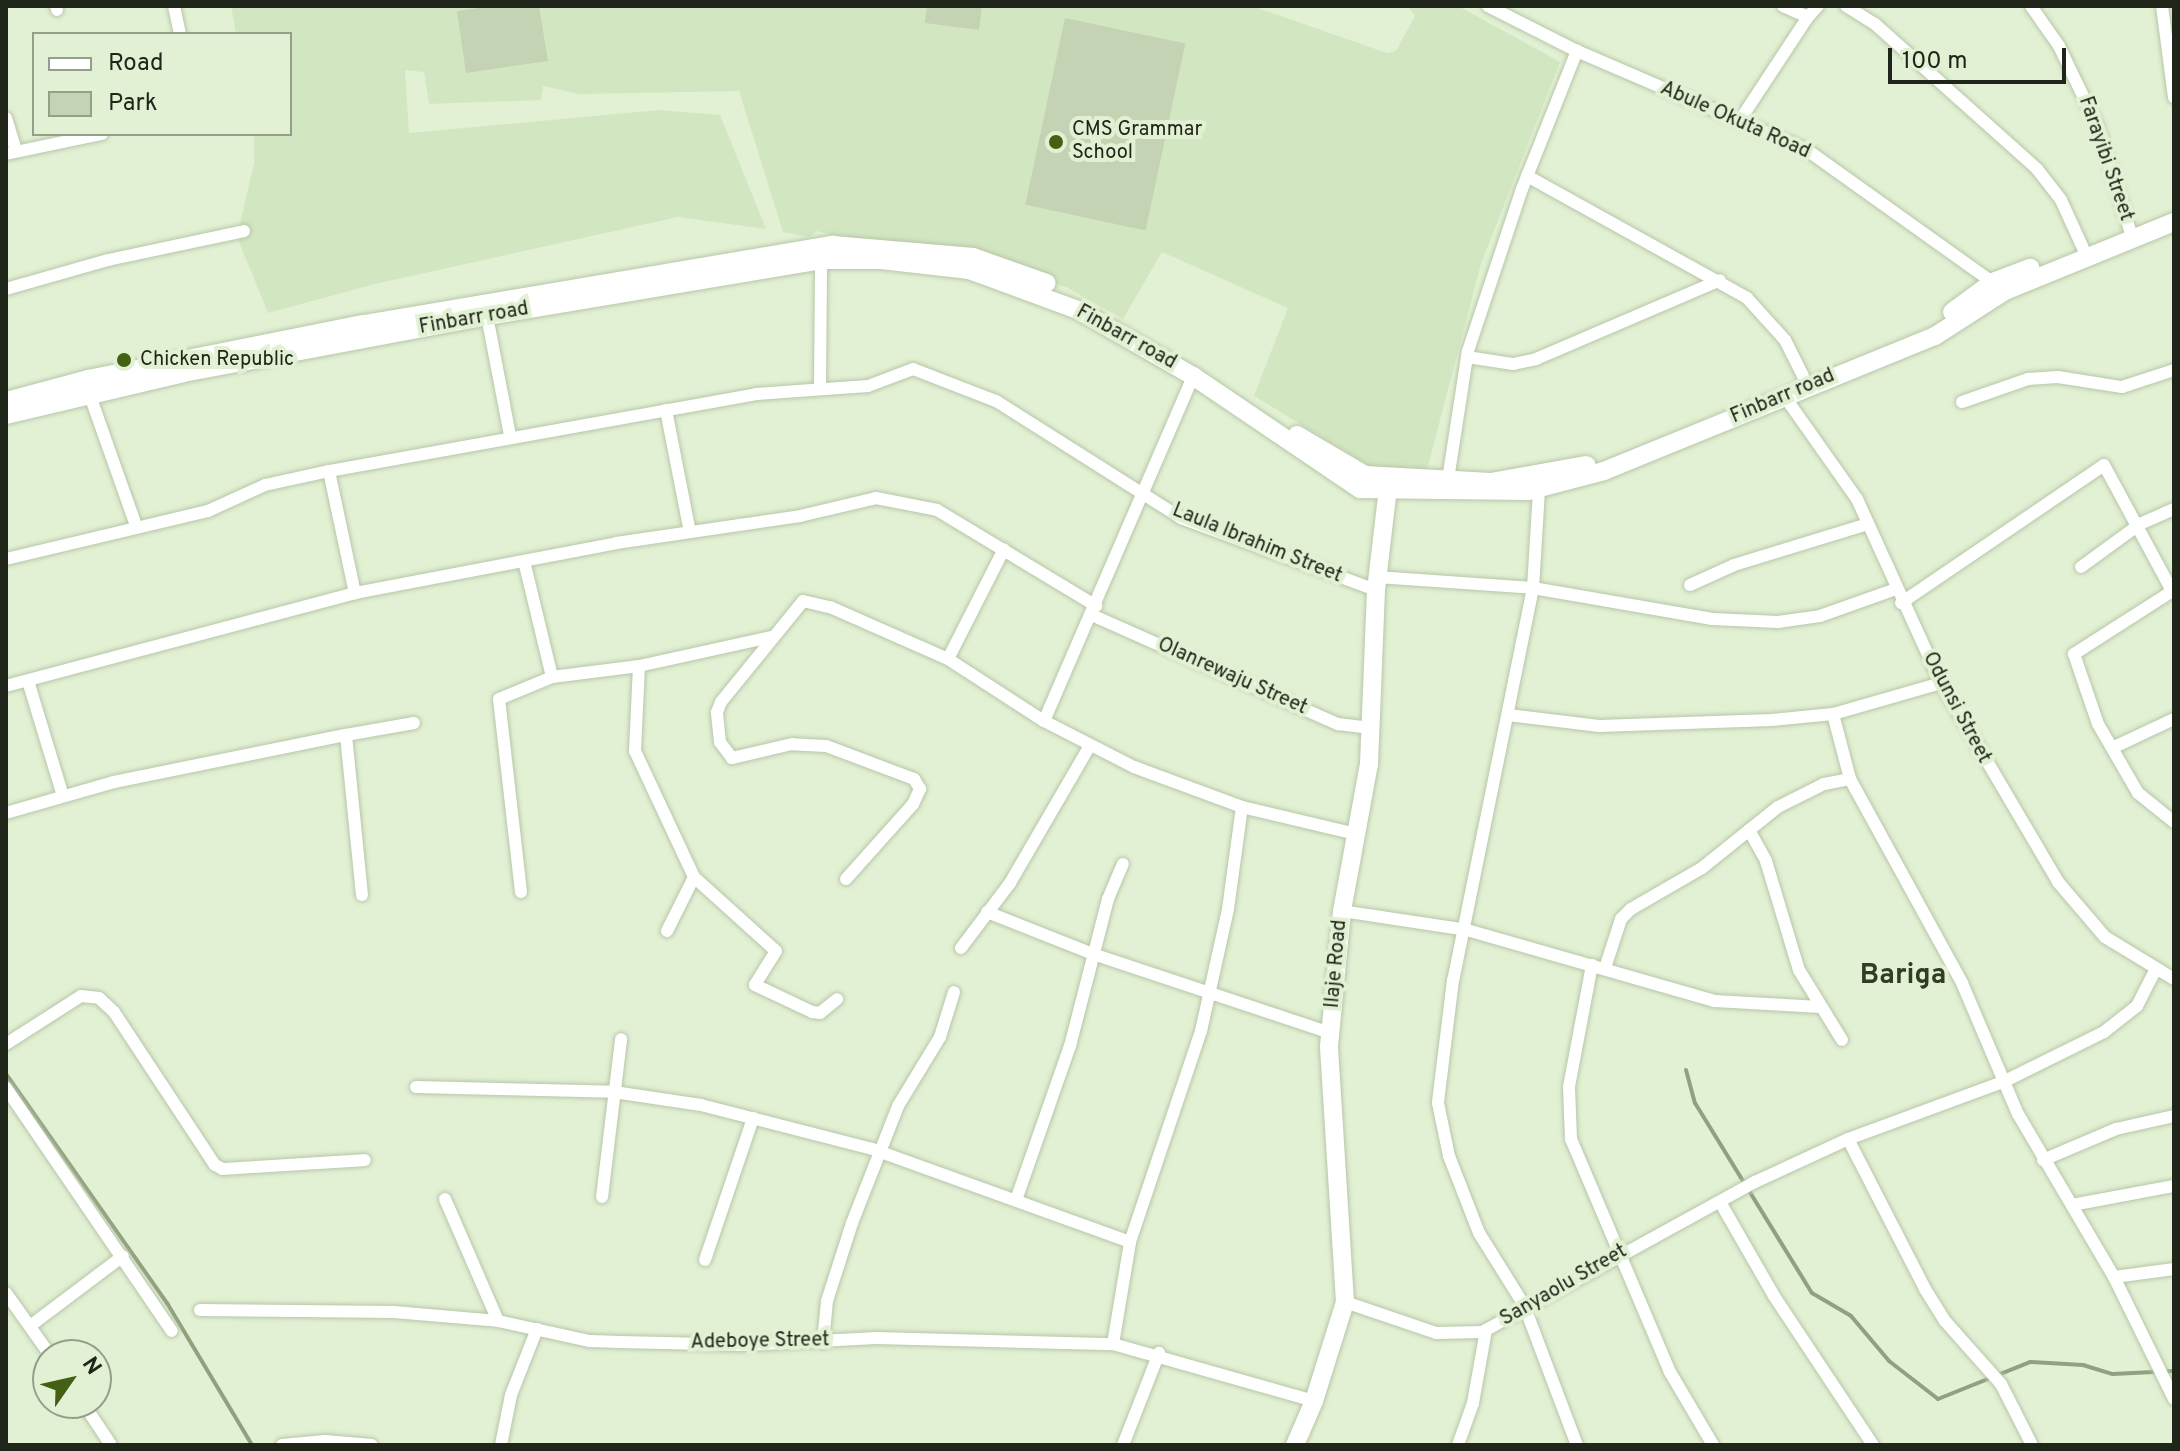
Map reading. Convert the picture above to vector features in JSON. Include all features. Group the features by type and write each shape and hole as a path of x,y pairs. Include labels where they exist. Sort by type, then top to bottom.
{"main road":[{"name":"Finbarr road","path":"1446,487 1562,473 1932,327 1999,286 2174,211"},
{"name":"Finbarr road","path":"7,401 89,393 182,366 821,260 919,264 1006,282 1078,310 1193,376 1345,483 1539,490 1604,471 1935,336 1999,286 2174,222"},
{"name":"Finbarr road","path":"7,401 833,245 909,249 973,257 1084,300 1356,472 1388,485"},
{"name":"Ilaje Road","path":"1295,1445 1314,1401 1345,1302 1331,1033 1342,911 1373,728 1376,584 1388,485"}],"street":[{"path":"174,6 180,32"},
{"path":"1783,6 1808,17"},
{"path":"1740,120 1818,6"},
{"path":"1846,6 1875,24 2037,169 2061,200 2083,248"},
{"name":"Farayibi Street","path":"2031,6 2059,46 2097,125 2130,230"},
{"path":"2162,6 2172,62 2174,97"},
{"name":"Abule Okuta Road","path":"1491,7 1577,51 1807,150 1999,286"},
{"path":"1446,487 1467,357 1527,176 1577,51"},
{"path":"6,118 11,153 92,136"},
{"path":"1527,176 1720,280 1769,318 1803,376"},
{"path":"6,289 108,260 244,231"},
{"path":"820,386 821,260"},
{"path":"1467,357 1513,364 1536,359 1720,280"},
{"path":"487,316 510,435"},
{"name":"Laula Ibrahim Street","path":"6,559 208,511 265,485 329,471 510,435 666,410 820,386 868,386 903,371 924,370 996,401 1181,518 1376,584 1533,588 1712,619 1778,622 1820,616 1896,589"},
{"path":"1962,402 2028,379 2058,377 2122,387 2174,370"},
{"path":"1044,721 1095,611 1140,493 1193,376"},
{"path":"89,393 136,526"},
{"name":"Odunsi Street","path":"1785,397 1857,499 1901,603 1941,683 2001,793 2078,911 2105,937 2155,971 2174,979"},
{"path":"666,410 690,532"},
{"path":"1901,603 2104,465 2140,524 2173,590 2079,647 2075,666 2112,748 2138,793 2174,822"},
{"path":"329,471 355,593"},
{"path":"1539,490 1533,588 1439,1064 1441,1129 1479,1233 1524,1305 1577,1445"},
{"name":"Olanrewaju Street","path":"6,686 355,593 690,532 800,516 876,498 923,504 1004,549 1095,611 1338,724 1373,728"},
{"path":"2081,567 2140,524 2174,509"},
{"path":"1690,585 1734,565 1868,524"},
{"path":"948,659 1004,549"},
{"path":"524,561 552,677"},
{"path":"846,879 886,839 920,785 883,765 826,746 792,744 726,755 717,712 798,605 811,601 948,659 1089,747 1242,807 1356,834"},
{"path":"521,892 499,699 552,677 639,666 771,637"},
{"path":"639,666 635,751 694,877 776,951 754,981 759,990 820,1013 837,999"},
{"path":"28,681 63,796"},
{"path":"1508,715 1599,726 1833,714 1941,683"},
{"path":"1833,714 1850,779 1962,983 2003,1082 2043,1160 2114,1277 2174,1399"},
{"path":"2112,748 2174,719"},
{"path":"6,813 63,796 414,723"},
{"path":"346,735 362,895"},
{"path":"961,948 987,912 1089,747"},
{"path":"1713,1445 1670,1372 1617,1254 1571,1139 1569,1087 1599,966 1621,919 1631,909 1702,868 1749,830 1803,795 1850,779"},
{"path":"1113,1344 1130,1242 1188,1079 1210,994 1242,807"},
{"path":"1749,830 1766,861 1799,970 1842,1040"},
{"path":"1016,1200 1070,1046 1093,954 1123,864"},
{"path":"667,931 694,877"},
{"path":"1342,911 1467,930 1715,1001 1820,1007"},
{"path":"987,912 1093,954 1331,1033"},
{"name":"Sanyaolu Street","path":"1345,1302 1436,1333 1486,1330 1524,1305 1755,1182 1848,1139 2003,1082 2117,1024 2137,1006 2155,971"},
{"path":"823,1343 835,1270 913,1076 940,1037 954,992"},
{"path":"6,1044 81,996 99,998 114,1012 215,1165 365,1160"},
{"path":"602,1197 621,1039"},
{"path":"416,1087 614,1092 753,1118 881,1153 1130,1242"},
{"path":"6,1088 172,1331"},
{"path":"2043,1160 2116,1129 2174,1116"},
{"path":"705,1260 753,1118"},
{"path":"1848,1139 1925,1289 1945,1321 1991,1369 2032,1445"},
{"path":"2072,1205 2174,1186"},
{"path":"445,1199 498,1321"},
{"path":"1725,1199 1774,1296 1873,1445"},
{"path":"30,1326 123,1256"},
{"path":"2114,1277 2174,1269"},
{"path":"6,1293 39,1339"},
{"name":"Adeboye Street","path":"200,1310 330,1308 498,1321 590,1341 823,1343 876,1338 1113,1344 1159,1353 1314,1401"},
{"path":"501,1445 511,1395 537,1329"},
{"path":"1458,1445 1473,1403 1486,1330"},
{"path":"1123,1445 1159,1353"},
{"path":"94,1419 111,1445"},
{"path":"282,1445 302,1441 372,1445"}],"shaded area":[{"path":"231,6 1252,6 1387,53 1396,51 1415,16 1408,6 1458,6 1560,62 1481,264 1427,470 1381,473 1254,396 1288,308 1162,252 1123,319 1068,288 974,254 861,242 817,231 809,237 783,232 739,91 580,94 543,86 541,100 429,104 424,72 405,70 409,133 659,110 720,115 766,229 678,217 375,284 268,313 237,237 254,163 254,136 292,136 292,32 236,32"}],"green space":[{"path":"494,6 539,6 548,61 466,73 457,11"},
{"path":"927,6 982,6 979,30 925,23"},
{"path":"1065,18 1185,44 1146,230 1025,205"}],"waterway":[{"path":"1686,1070 1695,1103 1812,1293 1851,1316 1889,1361 1938,1399 2030,1362 2083,1365 2113,1374 2174,1371"},
{"path":"6,1074 167,1303 252,1445"}],"place":[{"name":"CMS Grammar School","path":"1056,142"},
{"name":"Chicken Republic","path":"124,360"}],"district":[{"name":"Bariga","path":"1903,976"}]}
